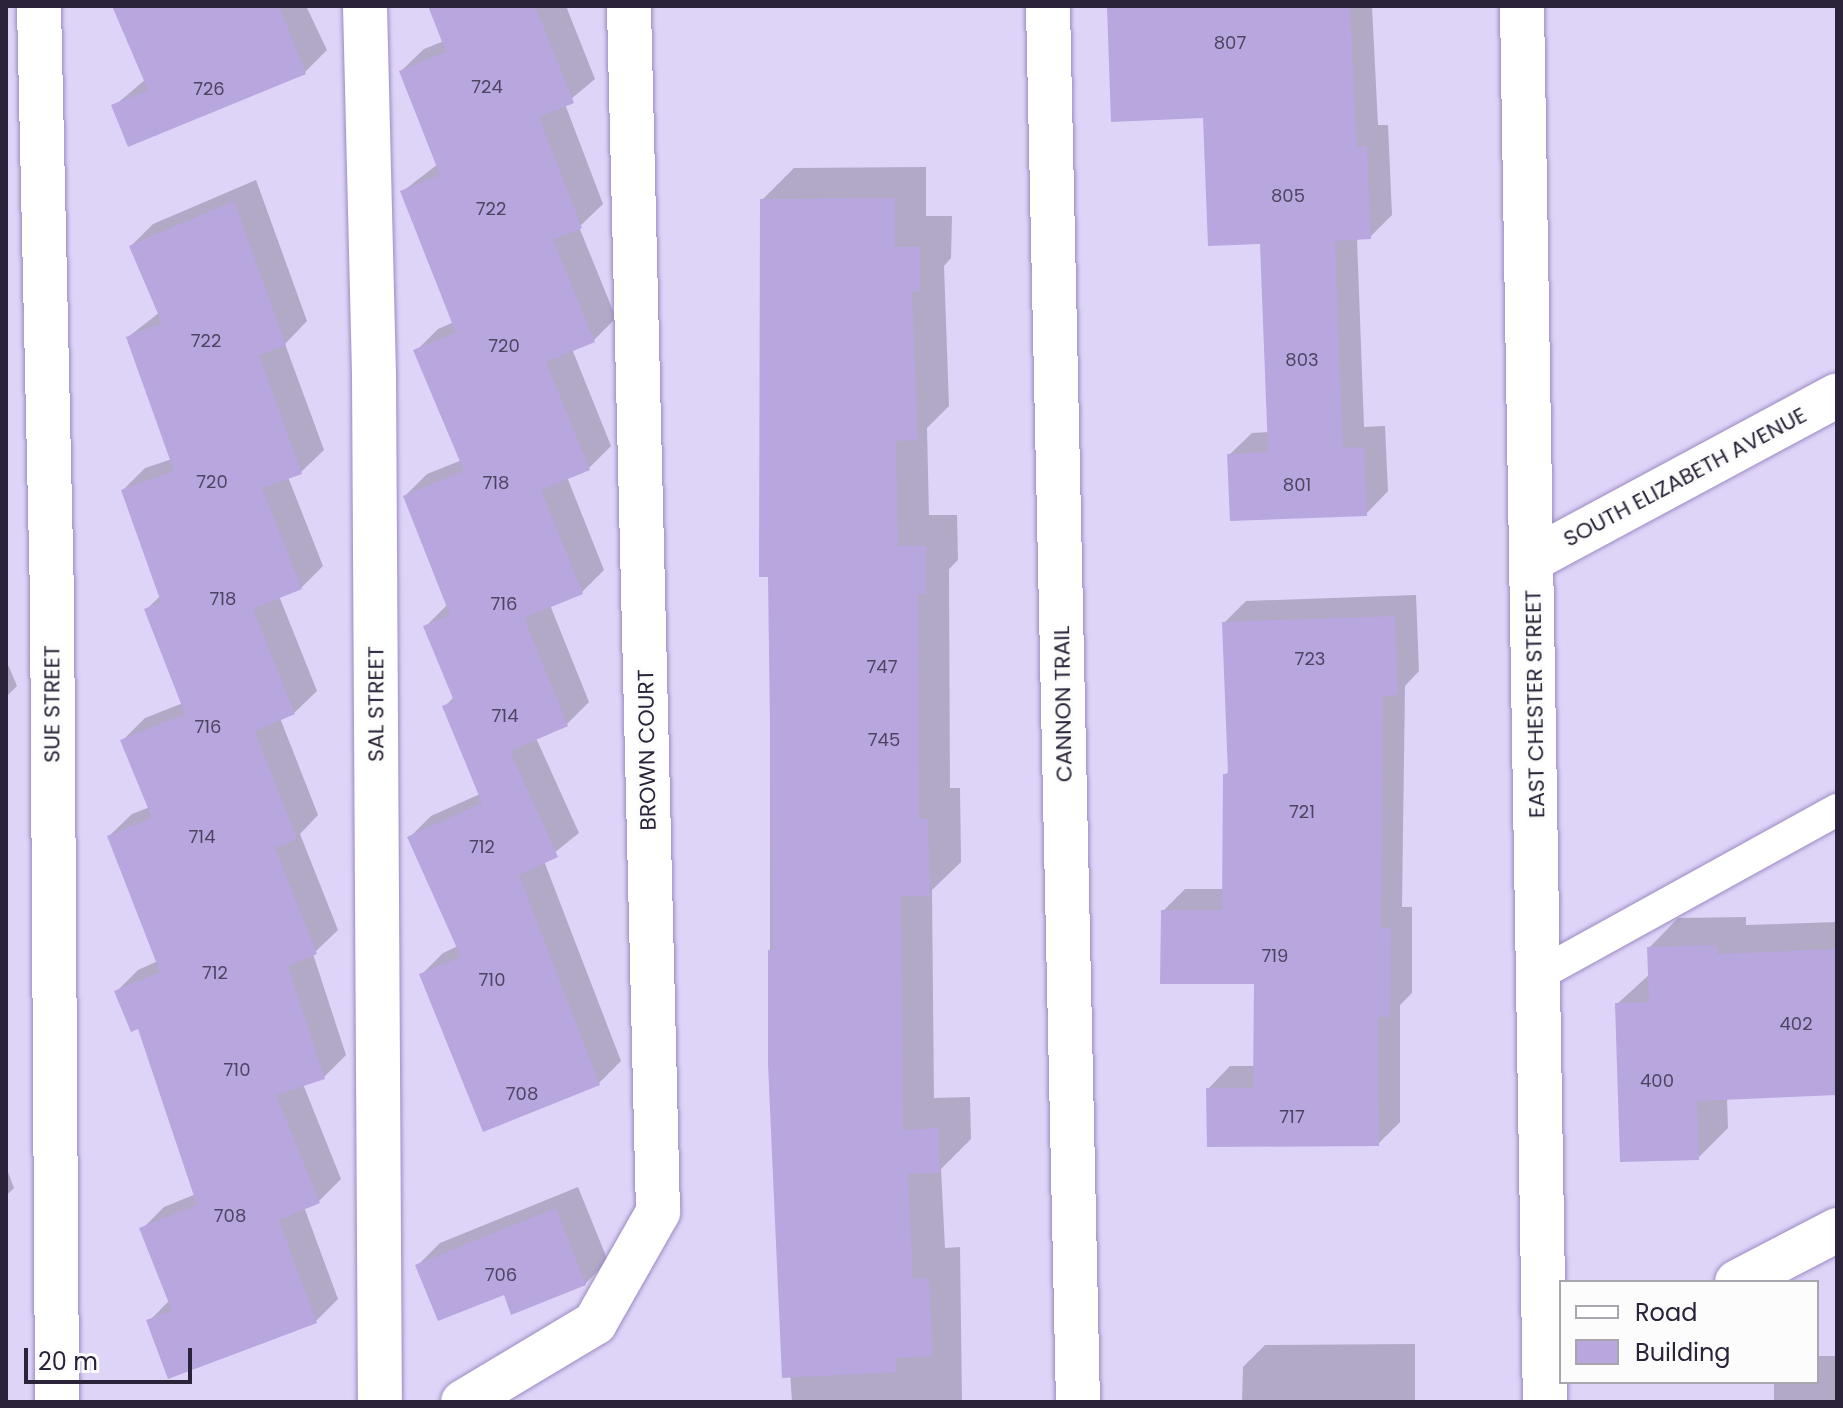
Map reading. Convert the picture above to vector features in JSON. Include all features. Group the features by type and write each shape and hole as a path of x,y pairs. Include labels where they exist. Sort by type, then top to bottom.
{"street":[{"name":"SUE STREET","path":"39,6 52,597 57,1402"},
{"name":"SAL STREET","path":"365,6 374,375 380,1402"},
{"name":"BROWN COURT","path":"463,1402 595,1323 658,1212 629,6"},
{"name":"CANNON TRAIL","path":"1048,6 1078,1402"},
{"name":"EAST CHESTER STREET","path":"1522,6 1538,975 1550,1386"},
{"name":"SOUTH ELIZABETH AVENUE","path":"1533,559 1837,395"},
{"path":"1741,1280 1837,1230"}],"lane":[{"path":"1538,975 1837,810"}],"building":[{"path":"112,6 279,6 306,74 128,147 111,105 148,90"},
{"path":"428,6 535,6 574,103 539,117 582,228 553,240 595,342 546,362 590,470 541,490 583,594 524,618 568,726 510,751 558,857 519,875 600,1085 483,1132 419,974 461,957 407,837 482,803 442,706 454,701 423,626 450,615 403,496 464,471 413,350 456,333 400,191 440,175 399,71 446,52"},
{"path":"1107,6 1350,6 1357,147 1367,146 1371,239 1335,241 1343,448 1364,447 1367,516 1230,521 1227,454 1268,452 1260,244 1208,246 1203,118 1111,122"},
{"path":"895,198 895,247 920,247 920,292 912,292 918,440 896,441 898,546 926,546 926,594 918,594 919,819 928,819 930,896 901,896 903,1130 939,1128 940,1173 908,1174 913,1279 929,1278 933,1356 896,1358 897,1372 782,1378 768,1064 768,950 773,950 768,577 759,577 760,199"},
{"path":"234,201 286,345 259,355 302,474 262,488 302,589 253,609 295,714 255,731 297,839 275,848 317,954 288,966 325,1079 276,1095 320,1203 279,1220 317,1323 168,1379 146,1320 172,1311 139,1228 197,1205 138,1029 131,1032 114,991 160,972 107,836 152,818 120,740 185,714 144,609 161,602 121,490 174,471 126,337 162,323 129,246"},
{"path":"1395,616 1398,695 1383,696 1381,928 1391,928 1390,1017 1378,1017 1379,1146 1207,1147 1206,1088 1253,1088 1254,984 1160,984 1161,910 1222,910 1223,774 1228,774 1222,622"},
{"path":"1717,945 1717,954 1837,949 1837,1095 1697,1101 1699,1160 1620,1162 1615,1003 1649,1002 1647,947"},
{"path":"556,1208 586,1285 511,1315 504,1295 438,1321 415,1265"}]}
